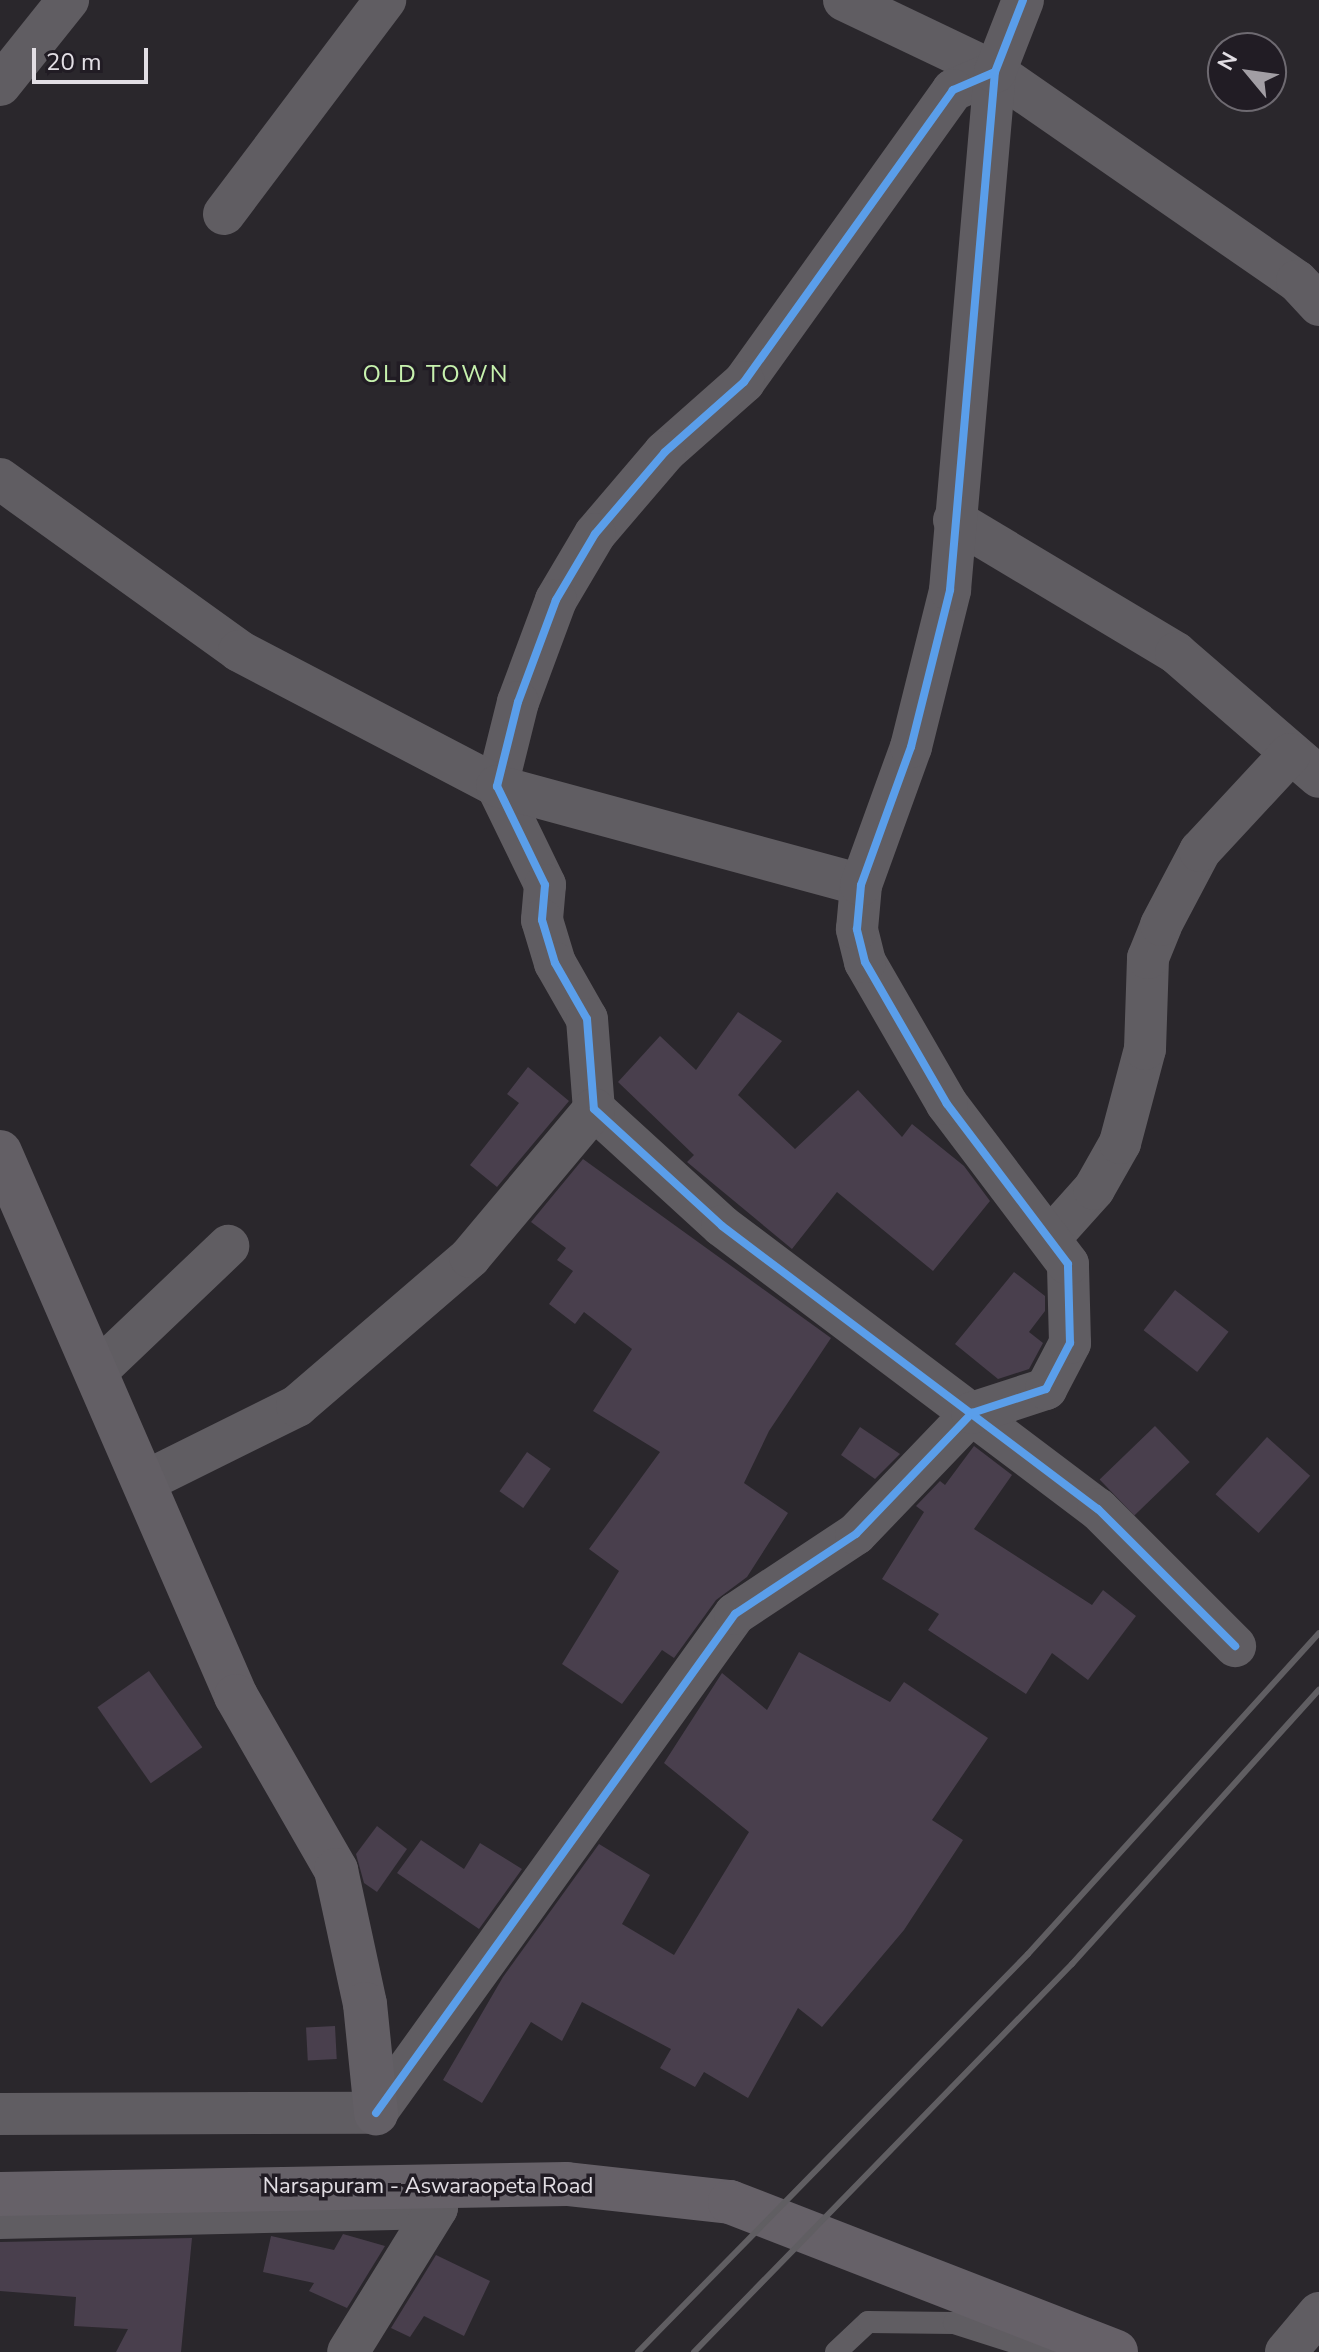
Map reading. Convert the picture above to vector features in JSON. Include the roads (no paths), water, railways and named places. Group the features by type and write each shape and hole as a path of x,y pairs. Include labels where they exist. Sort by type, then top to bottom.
{"main road":[{"name":"Narsapuram - Aswaraopeta Road","path":"0,2194 567,2184 730,2202 1116,2352"}],"street":[{"path":"0,85 68,0"},
{"path":"224,214 385,0"},
{"path":"844,0 995,72 1297,281 1319,305"},
{"path":"376,2113 735,1614 856,1534 972,1413 1046,1389 1070,1343 1068,1264 947,1104 865,962 857,929 861,885 933,670 950,590 954,520 976,339 995,72 1023,0"},
{"path":"995,72 953,90 744,382 665,452 595,534 556,600 518,702 497,786 545,885 542,920 555,963 587,1019 594,1109 722,1226 1098,1509 1235,1646"},
{"path":"0,479 239,651 497,786 861,885"},
{"path":"954,520 1176,653 1305,766 1200,851 1161,925 1148,958 1145,1049 1120,1143 1094,1189 1050,1238"},
{"path":"146,1481 297,1406 470,1257 594,1109"},
{"path":"0,1152 98,1370 236,1696 336,1870 365,2004 376,2113"},
{"path":"98,1370 228,1246"},
{"path":"0,2114 376,2113"},
{"path":"0,2218 437,2208 348,2352"},
{"path":"1286,2352 1319,2313"}],"lane":[{"path":"836,2352 868,2322 954,2323 1045,2352"}],"railway":[{"path":"638,2352 1028,1954 1319,1633"},
{"path":"694,2352 1072,1964 1319,1690"}],"district":[{"name":"OLD TOWN","path":"436,375"}]}
